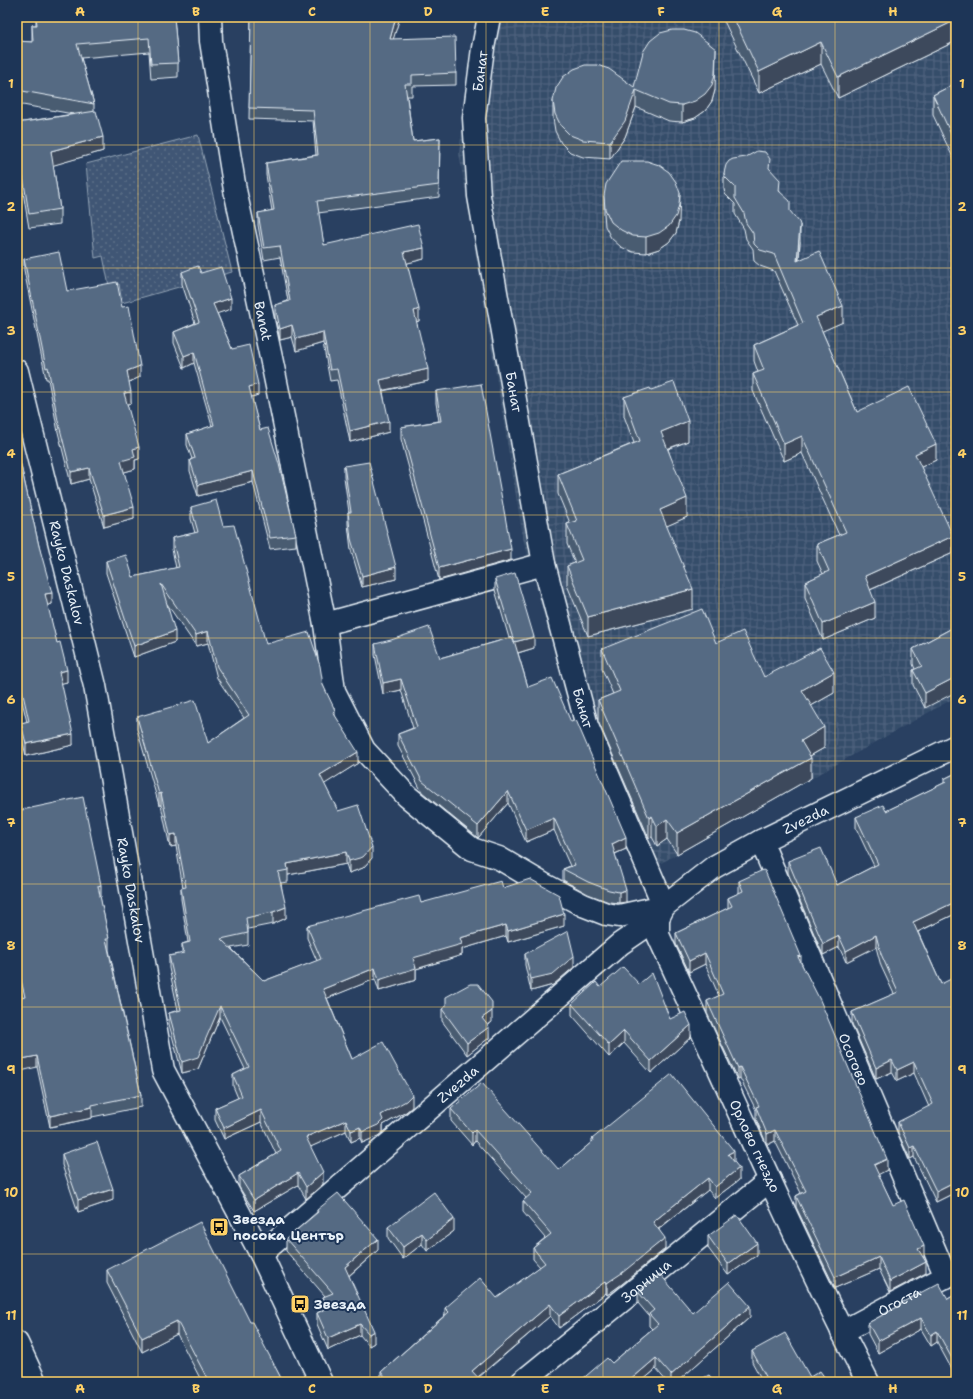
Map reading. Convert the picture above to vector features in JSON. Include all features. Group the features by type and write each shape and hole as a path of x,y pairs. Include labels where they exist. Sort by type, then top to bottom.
{"street":[{"name":"Banat","path":"210,17 211,41 235,190 273,367 324,624"},
{"name":"Банат","path":"489,17 483,48 474,118 479,196 544,564 587,726 661,912"},
{"name":"Rayko Daskalov","path":"17,372 95,686 163,1070 261,1254 321,1382"},
{"path":"544,564 324,624 334,691 364,750 407,796 472,849 499,858 543,884 583,905 606,914 619,916 661,912"},
{"name":"Zvezda","path":"261,1254 620,944 661,912 714,867 761,841 956,746"},
{"name":"Осогово","path":"761,841 951,1274"},
{"name":"Орлово гнездо","path":"661,912 658,935 770,1180 842,1332 868,1382"},
{"name":"Зорница","path":"522,1382 770,1180"},
{"name":"Огоста","path":"842,1332 951,1274"},
{"path":"17,1343 35,1382"}],"shaded area":[{"path":"477,17 956,17 956,697 644,873 575,730 523,538 459,153"},
{"path":"198,135 232,272 122,303 119,284 109,286 103,256 95,258 86,164"}],"building":[{"path":"36,17 174,17 178,63 151,64 149,38 77,44 94,104 17,90 17,41 33,42 32,25 37,25"},
{"path":"251,17 396,17 390,39 455,37 456,73 412,75 412,84 405,84 413,141 440,138 439,185 317,201 324,245 418,224 424,248 404,252 419,309 414,311 428,369 380,380 389,421 350,431 337,369 330,370 323,332 296,339 292,325 280,329 275,305 290,301 280,246 264,248 258,213 274,210 266,163 318,155 313,110 249,108"},
{"path":"733,17 950,17 952,22 838,77 821,42 759,72"},
{"path":"672,30 684,30 695,33 716,49 715,74 712,85 705,94 695,101 682,105 669,104 636,90 625,121 610,142 583,140 570,135 561,126 555,114 553,101 556,88 563,77 574,69 585,65 597,65 609,69 634,87 643,52 650,41 660,33"},
{"path":"956,83 956,145 933,95"},
{"path":"96,111 103,137 51,151 60,209 29,214 23,177 17,178 17,123"},
{"path":"757,151 765,152 770,159 769,168 780,180 779,191 790,201 790,211 799,222 797,261 819,251 843,306 816,317 857,412 909,387 936,444 915,454 953,536 865,576 875,602 823,624 805,582 829,571 817,544 846,532 802,436 784,444 753,374 764,370 754,345 803,323 774,254 760,250 754,244 753,233 746,223 744,213 735,198 735,187 725,177 724,173 726,165 729,161 746,157"},
{"path":"621,161 647,161 659,165 669,172 676,182 680,193 676,216 669,226 659,233 646,237 633,236 621,230 611,222 605,209 604,196 606,184"},
{"path":"59,252 67,291 117,282 122,307 129,306 140,366 127,371 131,392 124,393 139,447 133,449 135,457 121,461 134,507 104,515 89,468 71,472 58,421 48,367 46,368 24,259"},
{"path":"198,266 201,273 221,267 231,298 213,304 232,349 249,345 258,384 249,387 260,430 268,428 279,464 296,535 270,538 253,471 198,485 190,460 195,458 187,434 214,425 194,352 184,356 174,332 199,322 182,272"},
{"path":"674,382 688,421 661,432 687,498 660,510 693,589 588,617 567,566 582,560 567,524 577,521 558,474 640,441 624,397"},
{"path":"481,384 511,549 439,568 401,427 441,421 436,391"},
{"path":"17,448 39,546 52,593 45,594 57,643 60,642 67,670 59,672 73,734 26,744 21,723 29,721 19,677 17,678"},
{"path":"369,462 396,567 362,576 351,539 348,512 351,512 344,466"},
{"path":"216,500 223,526 234,525 266,644 309,632 320,666 323,685 335,710 333,712 358,752 320,775 338,811 358,805 372,847 363,857 349,861 346,852 287,864 288,870 278,872 286,907 273,912 246,918 248,933 221,939 264,981 321,959 307,926 419,896 421,903 501,881 503,888 530,879 559,895 564,914 508,931 506,925 460,938 462,944 413,958 416,968 379,980 375,968 323,989 352,1059 383,1042 412,1095 406,1101 381,1115 383,1120 378,1125 362,1132 360,1127 351,1131 346,1120 306,1137 323,1172 306,1187 298,1173 254,1200 239,1176 281,1151 261,1110 224,1128 215,1108 242,1096 233,1075 249,1067 220,1006 198,1057 182,1062 169,1013 181,1010 169,956 184,953 182,944 190,942 181,888 186,887 176,834 170,835 161,793 159,794 137,717 195,700 208,743 249,715 217,667 208,631 196,635 161,584 175,631 134,646 106,561 126,555 133,577 179,567 172,538 198,532 191,507"},
{"path":"515,573 534,637 514,642 495,579"},
{"path":"702,609 716,643 743,631 764,677 820,648 834,672 802,690 824,727 801,741 811,758 677,833 667,819 657,826 652,816 649,818 598,700 620,691 602,649"},
{"path":"956,626 956,677 925,693 913,670 922,666 913,649"},
{"path":"429,627 440,658 513,637 528,687 552,678 571,722 576,720 626,837 612,844 626,890 619,892 609,890 588,882 563,869 575,865 554,818 526,830 508,791 478,826 422,781 398,734 417,727 401,679 383,683 375,644"},
{"path":"956,773 956,904 955,902 913,922 941,984 951,979 956,989 956,1181 936,1191 914,1146 910,1148 898,1122 933,1104 914,1062 897,1070 892,1060 876,1068 852,1012 898,992 881,954 876,935 846,951 839,936 823,944 788,861 821,848 837,885 878,864 856,817 883,805 886,811 946,782 944,779"},
{"path":"83,797 101,885 98,886 109,939 106,939 141,1095 92,1105 92,1107 50,1116 37,1056 17,1060 17,999 25,997 17,963 17,811"},
{"path":"763,870 765,871 801,956 798,957 820,1000 887,1159 874,1165 893,1205 904,1200 924,1246 918,1249 926,1262 890,1281 879,1257 835,1277 796,1196 806,1191 775,1130 767,1134 756,1107 759,1106 740,1067 738,1068 707,1001 723,994 705,953 689,961 676,933 732,906 728,898 743,891 739,881"},
{"path":"568,931 574,956 553,974 531,979 525,954"},
{"path":"623,967 639,984 652,973 670,1019 685,1012 691,1025 651,1061 624,1031 609,1045 572,1004 596,982 600,987"},
{"path":"470,984 478,984 492,1002 492,1011 482,1018 489,1027 467,1043 442,1009 446,1006 446,997"},
{"path":"672,1074 734,1151 728,1154 739,1168 715,1187 708,1178 653,1222 665,1238 622,1273 607,1283 606,1281 559,1316 550,1304 472,1371 482,1382 389,1382 381,1372 449,1312 445,1308 480,1278 497,1298 545,1263 533,1248 551,1234 523,1201 532,1193 475,1130 472,1133 451,1109 482,1083 559,1170 593,1141 592,1139"},
{"path":"97,1142 113,1189 78,1200 62,1154"},
{"path":"434,1192 454,1219 427,1240 422,1233 403,1247 388,1227"},
{"path":"338,1193 378,1239 345,1267 374,1331 369,1334 360,1324 328,1338 317,1313 328,1308 323,1297 333,1293 286,1239"},
{"path":"737,1215 757,1243 728,1264 708,1236"},
{"path":"200,1222 250,1322 252,1322 282,1380 284,1379 286,1382 209,1382 177,1321 142,1338 107,1270"},
{"path":"660,1274 693,1313 729,1282 750,1306 671,1375 656,1358 628,1382 579,1382 607,1358 612,1363 658,1324 649,1314 654,1310 638,1292"},
{"path":"939,1283 948,1299 956,1294 956,1366 937,1331 931,1335 921,1318 878,1341 868,1323 901,1305 901,1303"},
{"path":"785,1333 810,1377 820,1371 828,1382 769,1382 752,1351"},
{"path":"709,1375 715,1382 696,1382"}],"place":[{"name":"Звезда посока Център","path":"219,1227"},
{"name":"Звезда","path":"300,1304"}]}
